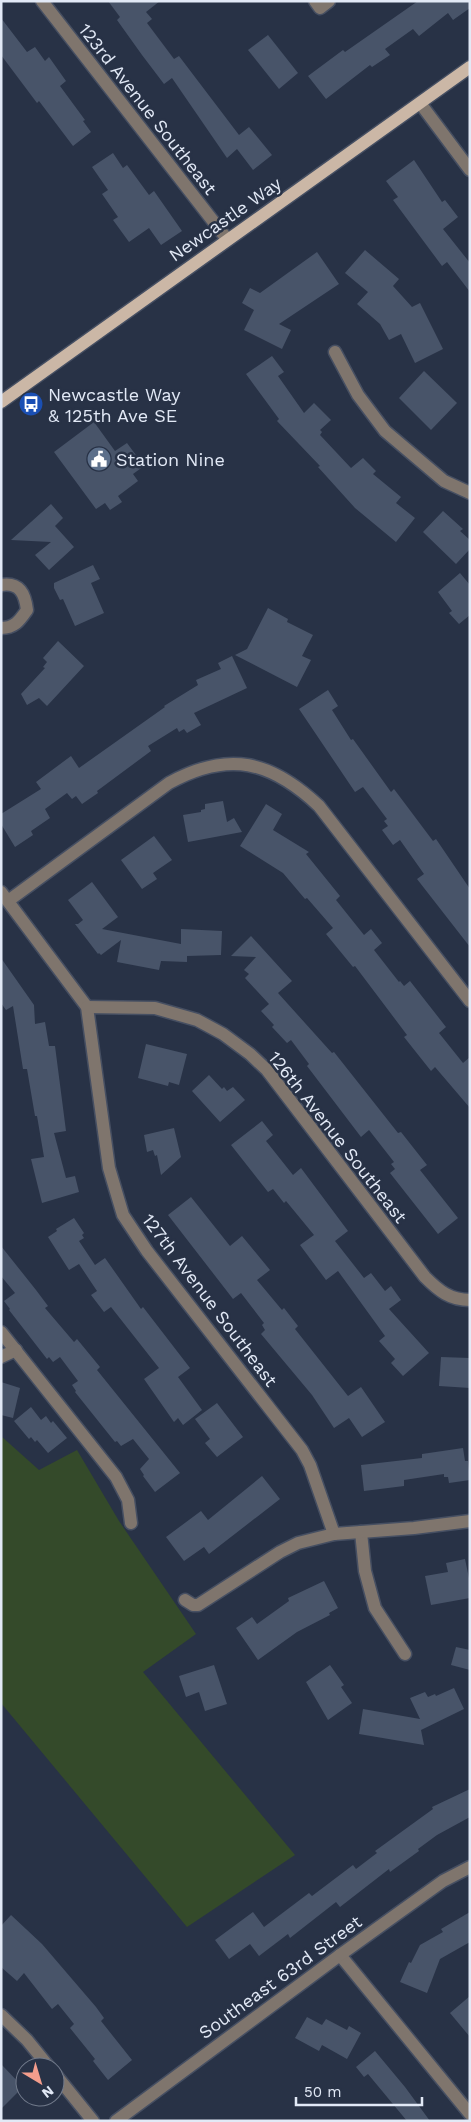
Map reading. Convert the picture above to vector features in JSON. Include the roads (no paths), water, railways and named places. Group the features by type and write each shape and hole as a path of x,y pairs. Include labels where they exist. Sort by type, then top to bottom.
{"main road":[{"name":"Newcastle Way","path":"1,402 470,67"}],"street":[{"name":"123rd Avenue Southeast","path":"42,1 227,239"},
{"path":"420,103 470,170"},
{"path":"335,352 358,395 385,431 444,481 470,493"},
{"path":"1,585 14,585 21,590 26,598 27,610 20,621 10,628 1,628"},
{"path":"5,897 181,777 208,766 226,764 252,766 274,772 286,779 319,806 470,1001"},
{"name":"127th Avenue Southeast","path":"5,897 87,1007 110,1168 124,1215 147,1251 302,1450 310,1465 334,1534"},
{"name":"126th Avenue Southeast","path":"87,1007 155,1008 163,1010 197,1020 223,1034 250,1054 267,1070 425,1277 437,1289 464,1300"},
{"path":"1,1332 116,1477 128,1500 132,1523"},
{"path":"1,1357 16,1350"},
{"path":"184,1600 193,1605 198,1605 280,1552 298,1543 334,1534 470,1521"},
{"path":"361,1532 366,1571 375,1608 405,1654"},
{"name":"Southeast 63rd Street","path":"116,2121 443,1881 470,1867"},
{"path":"340,1955 470,2114"},
{"path":"1,2014 41,2057"},
{"path":"65,2086 93,2121"}],"place":[{"name":"Newcastle Way & 125th Ave SE","path":"31,404"},
{"name":"Station Nine","path":"99,459"}]}
